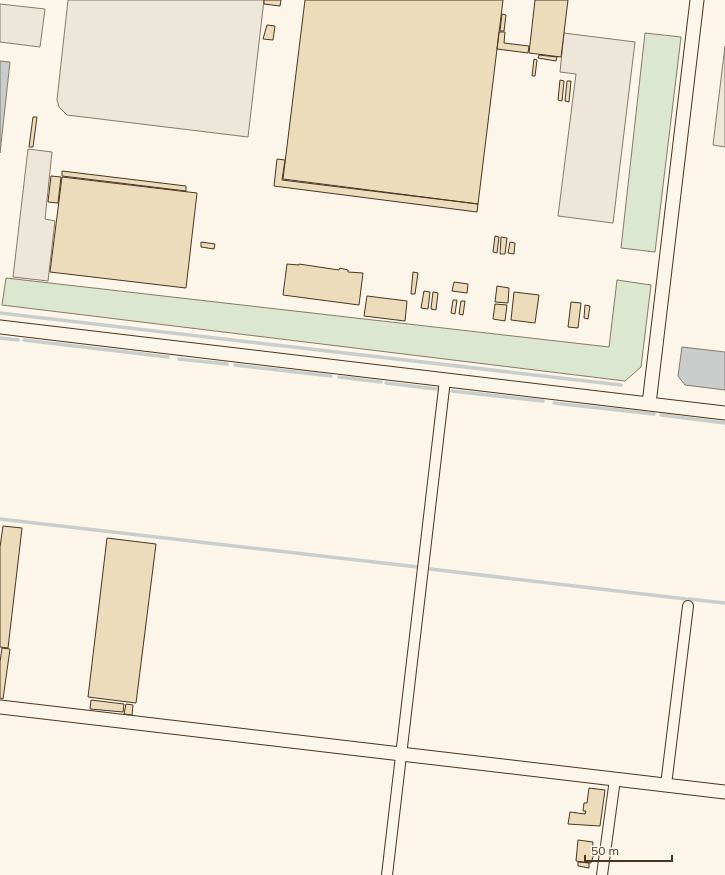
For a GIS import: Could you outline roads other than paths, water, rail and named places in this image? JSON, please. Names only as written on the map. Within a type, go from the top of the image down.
[{"type":"street","points":[[649,404],[697,0]]},
{"type":"street","points":[[0,327],[725,413]]},
{"type":"street","points":[[387,875],[445,380]]},
{"type":"street","points":[[666,785],[688,606]]},
{"type":"street","points":[[0,707],[725,792]]},
{"type":"street","points":[[602,875],[615,779]]},
{"type":"waterway","points":[[0,313],[621,385]]},
{"type":"waterway","points":[[0,338],[18,340]]},
{"type":"waterway","points":[[24,340],[168,357]]},
{"type":"waterway","points":[[179,359],[227,364]]},
{"type":"waterway","points":[[235,365],[331,376]]},
{"type":"waterway","points":[[339,377],[381,382]]},
{"type":"waterway","points":[[386,383],[437,389]]},
{"type":"waterway","points":[[452,391],[543,401]]},
{"type":"waterway","points":[[554,403],[654,414]]},
{"type":"waterway","points":[[661,415],[725,423]]},
{"type":"waterway","points":[[0,519],[418,567]]},
{"type":"waterway","points":[[430,569],[686,599]]},
{"type":"waterway","points":[[689,599],[725,603]]}]
